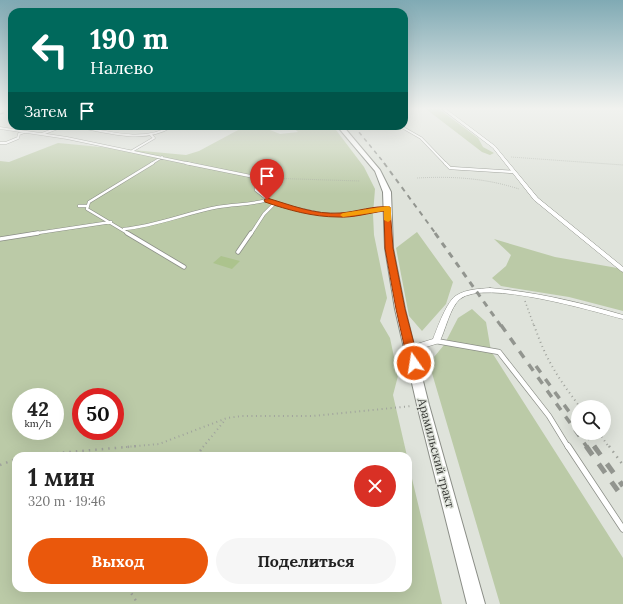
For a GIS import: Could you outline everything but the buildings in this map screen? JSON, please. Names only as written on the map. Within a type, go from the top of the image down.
[{"type":"main road","name":"Арамильский тракт","points":[[349,137],[378,171],[386,192],[389,248],[398,296],[424,405],[476,604]]},
{"type":"street","points":[[481,137],[494,147],[503,157],[536,199],[623,270]]},
{"type":"street","points":[[410,349],[436,341],[457,298],[465,294],[498,291],[521,292],[623,317]]},
{"type":"lane","points":[[0,143],[6,143],[18,137]]},
{"type":"lane","points":[[58,137],[260,178],[260,180],[256,183],[256,190],[274,204],[322,214],[339,215],[388,208]]},
{"type":"lane","points":[[132,151],[153,137]]},
{"type":"lane","points":[[418,137],[450,168],[514,172]]},
{"type":"lane","points":[[80,206],[86,206],[89,202],[162,157]]},
{"type":"lane","points":[[123,229],[142,228],[218,207],[260,203],[267,200]]},
{"type":"lane","points":[[238,252],[256,229],[267,209],[274,204]]},
{"type":"lane","points":[[86,206],[87,209],[123,229],[184,267]]},
{"type":"lane","points":[[0,239],[111,222]]},
{"type":"lane","points":[[436,341],[499,352],[549,416],[623,530]]},
{"type":"path","points":[[503,157],[623,165]]},
{"type":"path","points":[[417,178],[449,176],[483,178],[524,191],[536,199]]},
{"type":"path","points":[[260,178],[360,181]]},
{"type":"path","points":[[521,292],[544,354],[558,378],[575,400]]},
{"type":"path","points":[[69,452],[159,444],[226,418],[242,416],[313,416],[424,405]]},
{"type":"path","points":[[199,452],[226,418]]},
{"type":"path","points":[[604,440],[623,465]]},
{"type":"path","points":[[0,465],[12,460]]},
{"type":"path","points":[[130,592],[138,604]]},
{"type":"green space","points":[[225,137],[341,137],[364,167],[375,189],[373,214],[374,235],[387,298],[380,321],[390,338],[398,376],[393,395],[406,452],[12,452],[12,592],[412,592],[412,479],[442,604],[0,604],[0,161],[9,162],[58,143],[186,155],[199,151]]},
{"type":"green space","points":[[463,137],[477,137],[483,147],[494,153],[490,155],[482,152]]},
{"type":"green space","points":[[417,232],[453,282],[446,304],[422,331],[409,316],[396,248]]},
{"type":"green space","points":[[494,239],[555,257],[623,269],[623,311],[569,297],[501,286],[492,278],[506,266],[511,255]]},
{"type":"green space","points":[[472,309],[486,322],[491,351],[623,558],[623,604],[500,604],[429,363],[444,345],[458,318]]},
{"type":"railway","points":[[363,137],[385,164]]},
{"type":"railway","points":[[384,163],[436,234]]},
{"type":"railway","points":[[435,233],[501,326]]},
{"type":"railway","points":[[501,325],[587,447]]},
{"type":"railway","points":[[536,366],[571,414]]},
{"type":"railway","points":[[590,440],[595,447]]},
{"type":"railway","points":[[586,446],[623,498]]},
{"type":"railway","points":[[594,446],[623,486]]},
{"type":"slow traffic","points":[[343,215],[388,208],[388,220]]},
{"type":"route","points":[[267,200],[287,208],[322,214],[339,215],[388,208],[389,248],[400,309],[414,363]]}]
